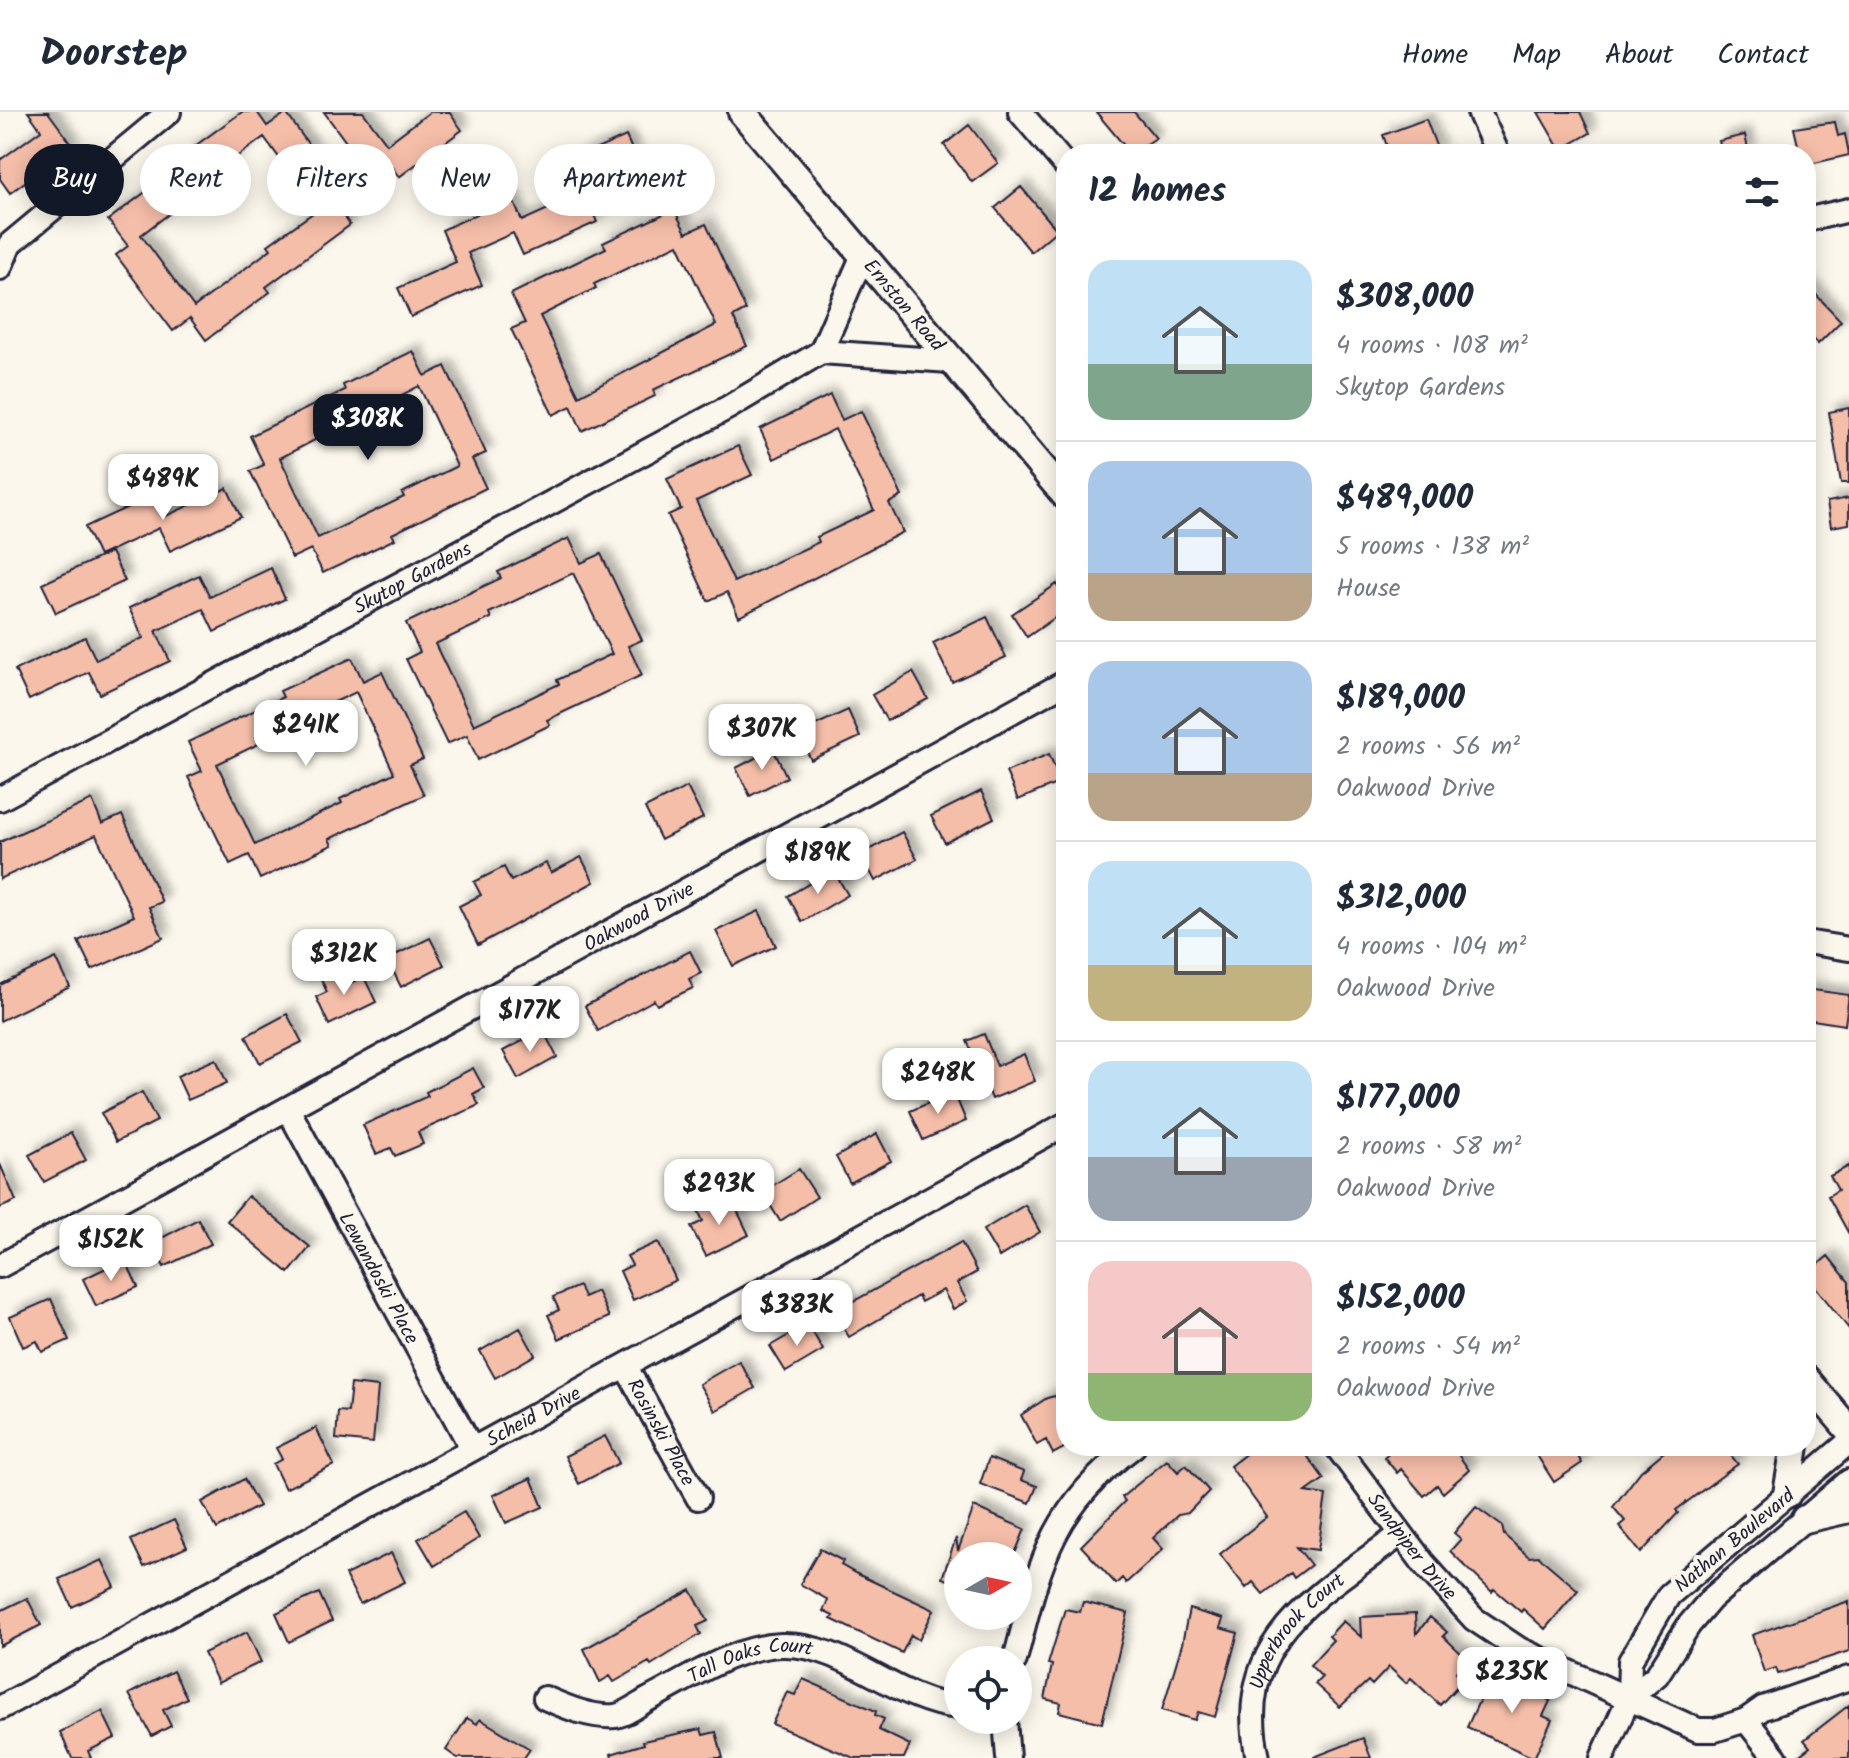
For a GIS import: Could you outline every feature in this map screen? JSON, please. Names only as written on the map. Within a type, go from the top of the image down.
[{"type":"street","points":[[0,268],[10,244],[169,112]]},
{"type":"street","name":"Ernston Road","points":[[742,112],[1056,484]]},
{"type":"street","points":[[1020,112],[1056,154]]},
{"type":"street","points":[[1479,112],[1493,144]]},
{"type":"street","points":[[1816,218],[1849,210]]},
{"type":"street","points":[[862,257],[821,352],[950,361]]},
{"type":"street","name":"Skytop Gardens","points":[[0,799],[729,407],[821,352]]},
{"type":"street","name":"Oakwood Drive","points":[[0,1266],[1056,687]]},
{"type":"street","points":[[1816,944],[1849,949]]},
{"type":"street","name":"Lewandoski Place","points":[[288,1109],[471,1447]]},
{"type":"street","name":"Scheid Drive","points":[[0,1708],[471,1447],[626,1367],[1056,1130]]},
{"type":"street","name":"Rosinski Place","points":[[626,1367],[698,1498]]},
{"type":"street","points":[[1816,1391],[1849,1430]]},
{"type":"street","name":"Nathan Boulevard","points":[[1602,1758],[1629,1698],[1630,1661],[1658,1609],[1685,1580],[1849,1442]]},
{"type":"street","points":[[1019,1646],[1049,1540],[1089,1483],[1122,1456]]},
{"type":"street","name":"Sandpiper Drive","points":[[1343,1456],[1448,1593],[1494,1635],[1698,1730],[1715,1730],[1746,1720],[1763,1708],[1849,1678]]},
{"type":"street","points":[[1787,1494],[1793,1456]]},
{"type":"street","name":"Nathan Boulevard","points":[[1629,1698],[1657,1675],[1689,1625],[1711,1599],[1849,1481]]},
{"type":"street","points":[[1805,1519],[1849,1509]]},
{"type":"street","name":"Upperbrook Court","points":[[1258,1758],[1253,1695],[1269,1647],[1305,1606],[1401,1534]]},
{"type":"street","name":"Tall Oaks Court","points":[[545,1698],[578,1712],[617,1716],[728,1659],[754,1649],[782,1645],[834,1656],[915,1696],[944,1703]]},
{"type":"street","points":[[1746,1720],[1776,1758]]},
{"type":"street","points":[[1006,1734],[1008,1758]]},
{"type":"building","points":[[28,112],[48,112],[72,144],[24,144],[24,183],[10,193],[0,179],[0,160],[41,130]]},
{"type":"building","points":[[242,112],[257,112],[267,126],[286,113],[308,144],[269,144],[264,137],[251,147],[251,144],[198,144]]},
{"type":"building","points":[[324,112],[363,112],[387,144],[347,144]]},
{"type":"building","points":[[430,112],[449,112],[462,130],[443,144],[412,144],[412,167],[399,177],[396,173],[396,144],[387,144]]},
{"type":"building","points":[[1096,112],[1134,112],[1156,138],[1147,144],[1123,144]]},
{"type":"building","points":[[1538,112],[1580,112],[1590,133],[1571,144],[1557,144]]},
{"type":"building","points":[[1426,119],[1435,144],[1386,144],[1383,135]]},
{"type":"building","points":[[1835,122],[1838,136],[1845,134],[1849,155],[1816,163],[1816,144],[1798,144],[1794,128]]},
{"type":"building","points":[[969,125],[998,163],[972,182],[944,145]]},
{"type":"building","points":[[1745,135],[1747,144],[1720,144],[1719,141]]},
{"type":"building","points":[[626,136],[630,144],[608,144]]},
{"type":"building","points":[[1021,187],[1056,231],[1031,252],[995,208]]},
{"type":"building","points":[[140,196],[140,216],[166,216],[141,235],[194,307],[271,249],[268,245],[309,216],[344,216],[350,225],[266,287],[270,292],[206,340],[190,318],[173,331],[116,255],[128,246],[108,220],[113,216],[124,216],[124,208]]},
{"type":"building","points":[[518,212],[522,221],[534,216],[594,216],[597,222],[523,255],[513,233],[468,253],[482,285],[411,317],[398,288],[456,262],[442,230],[473,216],[518,216]]},
{"type":"building","points":[[659,216],[678,216],[686,233],[706,224],[746,310],[733,317],[747,346],[653,390],[655,396],[582,431],[571,406],[553,415],[511,329],[525,323],[511,294],[606,248],[603,243]],"holes":[[[678,244],[716,325],[579,396],[540,316],[596,288],[594,284]]]},
{"type":"building","points":[[1816,295],[1841,321],[1818,344],[1816,342]]},
{"type":"building","points":[[413,351],[425,376],[445,366],[486,453],[472,459],[486,488],[392,534],[395,539],[323,573],[311,549],[292,558],[250,471],[264,465],[250,436],[345,390],[343,385]],"holes":[[[419,386],[457,466],[402,493],[404,497],[318,538],[280,458]]]},
{"type":"building","points":[[830,395],[842,420],[861,411],[902,496],[889,503],[903,532],[739,617],[727,592],[708,601],[668,515],[681,509],[667,479],[738,446],[752,475],[696,501],[734,582],[819,542],[817,537],[874,510],[835,429],[774,459],[760,429]]},
{"type":"building","points":[[1849,408],[1849,483],[1841,483],[1829,412]]},
{"type":"building","points":[[227,488],[241,517],[170,551],[159,528],[99,556],[85,527],[156,494],[166,516]]},
{"type":"building","points":[[1849,498],[1849,524],[1831,527],[1827,502]]},
{"type":"building","points":[[569,538],[581,563],[601,554],[642,640],[628,646],[642,675],[547,720],[550,725],[478,760],[467,735],[447,744],[406,659],[420,652],[406,623],[501,578],[498,572]],"holes":[[[573,573],[612,654],[557,680],[559,684],[474,725],[435,644],[491,618],[489,613]]]},
{"type":"building","points":[[111,552],[125,581],[56,613],[42,584]]},
{"type":"building","points":[[271,568],[285,599],[214,632],[203,609],[156,631],[170,661],[100,694],[89,672],[29,700],[15,670],[85,637],[96,660],[143,638],[129,608],[199,575],[210,597]]},
{"type":"building","points":[[1056,585],[1056,617],[1027,637],[1012,614]]},
{"type":"building","points":[[987,617],[1006,657],[952,682],[933,643]]},
{"type":"building","points":[[352,658],[363,681],[382,672],[423,759],[410,765],[424,795],[329,839],[332,845],[260,879],[249,855],[230,864],[188,777],[202,771],[188,742],[283,697],[280,691]],"holes":[[[356,692],[394,773],[340,799],[342,803],[255,845],[217,764],[273,737],[270,732]]]},
{"type":"building","points":[[913,672],[928,699],[887,721],[872,695]]},
{"type":"building","points":[[848,710],[860,737],[811,760],[798,733]]},
{"type":"building","points":[[773,749],[787,777],[750,796],[736,768]]},
{"type":"building","points":[[1049,754],[1056,770],[1056,784],[1018,800],[1006,772]]},
{"type":"building","points":[[687,787],[703,818],[661,840],[645,808]]},
{"type":"building","points":[[981,791],[994,818],[945,843],[931,816]]},
{"type":"building","points":[[92,800],[102,824],[122,815],[162,902],[149,907],[163,938],[92,970],[78,941],[134,916],[96,835],[0,879],[0,842]]},
{"type":"building","points":[[902,832],[917,859],[875,881],[861,854]]},
{"type":"building","points":[[581,857],[594,882],[478,945],[459,906],[481,895],[474,882],[504,867],[511,881],[546,863],[551,873]]},
{"type":"building","points":[[833,870],[848,895],[802,922],[788,896]]},
{"type":"building","points":[[759,911],[776,946],[733,966],[716,931]]},
{"type":"building","points":[[430,938],[444,965],[401,987],[387,959]]},
{"type":"building","points":[[690,951],[701,973],[689,979],[693,988],[657,1005],[654,1000],[598,1031],[585,1006]]},
{"type":"building","points":[[56,958],[70,987],[0,1021],[0,985]]},
{"type":"building","points":[[343,969],[350,983],[364,977],[376,1002],[329,1025],[316,997],[327,992],[321,979]]},
{"type":"building","points":[[1816,990],[1849,995],[1845,1025],[1816,1021]]},
{"type":"building","points":[[287,1014],[302,1042],[260,1063],[246,1036]]},
{"type":"building","points":[[543,1030],[557,1057],[518,1079],[503,1051]]},
{"type":"building","points":[[984,1034],[997,1066],[1024,1054],[1035,1081],[992,1099],[967,1041]]},
{"type":"building","points":[[216,1059],[227,1083],[188,1100],[177,1076]]},
{"type":"building","points":[[473,1068],[484,1088],[473,1094],[479,1105],[418,1132],[423,1144],[395,1156],[391,1148],[376,1154],[363,1125],[428,1096],[426,1092]]},
{"type":"building","points":[[142,1092],[157,1121],[116,1142],[101,1113]]},
{"type":"building","points":[[954,1092],[966,1121],[923,1140],[910,1111]]},
{"type":"building","points":[[71,1133],[86,1160],[44,1182],[29,1155]]},
{"type":"building","points":[[877,1134],[891,1161],[850,1183],[836,1157]]},
{"type":"building","points":[[0,1164],[16,1201],[0,1208]]},
{"type":"building","points":[[1849,1166],[1849,1234],[1828,1196],[1838,1190],[1830,1176]]},
{"type":"building","points":[[799,1169],[817,1197],[780,1221],[762,1192]]},
{"type":"building","points":[[248,1196],[310,1247],[289,1273],[227,1221]]},
{"type":"building","points":[[716,1199],[721,1210],[734,1204],[749,1235],[706,1256],[691,1227],[703,1221],[697,1208]]},
{"type":"building","points":[[1025,1205],[1040,1232],[999,1257],[983,1230]]},
{"type":"building","points":[[198,1219],[211,1244],[164,1267],[152,1243]]},
{"type":"building","points":[[658,1242],[676,1280],[633,1300],[620,1271],[632,1265],[627,1256]]},
{"type":"building","points":[[961,1242],[977,1272],[957,1283],[967,1301],[953,1309],[943,1290],[921,1302],[918,1296],[849,1337],[834,1312]]},
{"type":"building","points":[[1828,1256],[1849,1282],[1849,1329],[1816,1288],[1816,1266]]},
{"type":"building","points":[[125,1259],[138,1287],[96,1306],[83,1279]]},
{"type":"building","points":[[579,1286],[584,1297],[597,1291],[609,1317],[559,1339],[548,1315],[559,1310],[553,1297]]},
{"type":"building","points":[[51,1299],[69,1340],[42,1352],[37,1341],[23,1347],[10,1317]]},
{"type":"building","points":[[808,1324],[823,1350],[786,1372],[770,1346]]},
{"type":"building","points":[[520,1328],[535,1355],[495,1378],[480,1351]]},
{"type":"building","points":[[739,1361],[755,1388],[715,1411],[699,1384]]},
{"type":"building","points":[[351,1384],[378,1387],[373,1443],[336,1439],[338,1411],[348,1412]]},
{"type":"building","points":[[1055,1396],[1056,1452],[1053,1454],[1046,1440],[1037,1445],[1021,1415]]},
{"type":"building","points":[[316,1428],[334,1465],[285,1489],[273,1464],[282,1459],[276,1448]]},
{"type":"building","points":[[605,1436],[619,1463],[579,1484],[565,1456]]},
{"type":"building","points":[[1243,1456],[1307,1456],[1324,1479],[1306,1492],[1326,1495],[1318,1550],[1297,1547],[1311,1565],[1294,1578],[1291,1573],[1263,1594],[1253,1582],[1246,1588],[1220,1554],[1267,1517],[1230,1466]]},
{"type":"building","points":[[1459,1456],[1469,1470],[1443,1493],[1437,1485],[1424,1496],[1401,1469],[1397,1473],[1384,1457]]},
{"type":"building","points":[[1537,1456],[1578,1456],[1582,1463],[1554,1482]]},
{"type":"building","points":[[1659,1456],[1731,1456],[1738,1464],[1676,1510],[1678,1513],[1641,1553],[1619,1526],[1625,1521],[1613,1507],[1641,1471]]},
{"type":"building","points":[[989,1458],[1024,1472],[1021,1480],[1037,1486],[1030,1503],[980,1484]]},
{"type":"building","points":[[1167,1460],[1178,1472],[1186,1465],[1209,1491],[1188,1513],[1178,1515],[1153,1538],[1163,1549],[1126,1583],[1122,1578],[1116,1584],[1081,1546],[1125,1501],[1122,1497]]},
{"type":"building","points":[[531,1478],[543,1507],[506,1523],[493,1495]]},
{"type":"building","points":[[244,1479],[259,1506],[217,1529],[202,1502]]},
{"type":"building","points":[[974,1507],[1025,1529],[1020,1542],[961,1542]]},
{"type":"building","points":[[1476,1507],[1502,1526],[1504,1535],[1529,1557],[1538,1556],[1578,1590],[1545,1629],[1523,1609],[1521,1612],[1494,1589],[1492,1592],[1450,1551],[1461,1539],[1454,1533]]},
{"type":"building","points":[[464,1512],[479,1538],[434,1566],[418,1539]]},
{"type":"building","points":[[174,1520],[187,1547],[144,1567],[131,1540]]},
{"type":"building","points":[[820,1549],[843,1561],[841,1565],[855,1573],[934,1610],[919,1640],[911,1635],[902,1653],[831,1619],[833,1616],[823,1611],[828,1600],[800,1584]]},
{"type":"building","points":[[391,1553],[405,1582],[360,1604],[345,1575]]},
{"type":"building","points":[[102,1560],[115,1587],[72,1607],[59,1579]]},
{"type":"building","points":[[691,1590],[708,1621],[697,1626],[701,1634],[651,1665],[649,1662],[614,1682],[610,1676],[600,1682],[584,1649]]},
{"type":"building","points":[[319,1593],[332,1621],[289,1642],[276,1613]]},
{"type":"building","points":[[27,1598],[41,1625],[0,1646],[0,1611]]},
{"type":"building","points":[[1849,1601],[1849,1651],[1778,1674],[1776,1668],[1764,1672],[1752,1635]]},
{"type":"building","points":[[1083,1602],[1128,1613],[1102,1723],[1059,1712],[1061,1703],[1045,1699],[1052,1665],[1048,1664],[1065,1609],[1080,1612]]},
{"type":"building","points":[[1189,1609],[1223,1619],[1220,1628],[1238,1633],[1215,1717],[1198,1712],[1195,1720],[1162,1710]]},
{"type":"building","points":[[1415,1614],[1416,1634],[1430,1617],[1447,1632],[1443,1636],[1467,1659],[1456,1672],[1464,1679],[1440,1705],[1411,1678],[1406,1683],[1389,1667],[1372,1685],[1368,1681],[1340,1707],[1315,1684],[1322,1677],[1310,1665],[1333,1640],[1329,1636],[1343,1621],[1361,1637],[1360,1617]]},
{"type":"building","points":[[247,1632],[261,1662],[218,1683],[204,1653]]},
{"type":"building","points":[[173,1671],[187,1698],[163,1710],[171,1726],[152,1736],[129,1694]]},
{"type":"building","points":[[1498,1671],[1550,1701],[1543,1716],[1552,1720],[1534,1758],[1467,1727],[1486,1686],[1492,1686]]},
{"type":"building","points":[[803,1679],[876,1711],[875,1715],[884,1719],[879,1730],[910,1745],[904,1758],[854,1758],[772,1724],[787,1692],[795,1695]]},
{"type":"building","points":[[1849,1705],[1849,1758],[1796,1758],[1810,1747],[1804,1740]]},
{"type":"building","points":[[102,1711],[115,1738],[88,1751],[91,1758],[72,1758],[60,1732]]},
{"type":"building","points":[[467,1718],[477,1724],[480,1719],[530,1749],[524,1758],[457,1758],[446,1750]]},
{"type":"building","points":[[701,1729],[703,1735],[716,1732],[723,1758],[612,1758],[611,1754],[644,1744],[643,1741]]},
{"type":"building","points":[[1363,1738],[1371,1758],[1314,1758],[1314,1757]]}]
